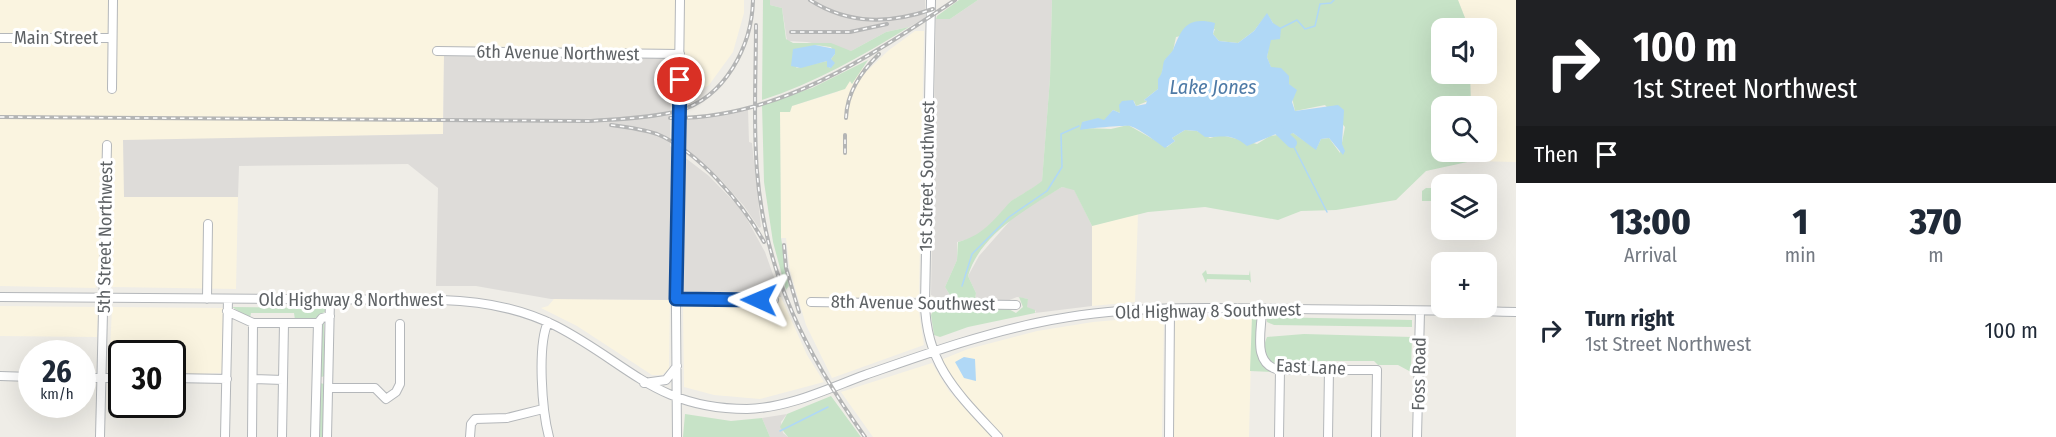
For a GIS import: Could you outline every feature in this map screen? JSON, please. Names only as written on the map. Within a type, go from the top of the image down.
[{"type":"street","points":[[112,89],[113,0]]},
{"type":"street","points":[[677,437],[676,299],[681,0]]},
{"type":"street","name":"1st Street Southwest","points":[[931,0],[925,303],[927,329],[933,351],[951,386],[998,437]]},
{"type":"street","name":"Main Street","points":[[0,38],[111,38]]},
{"type":"street","name":"6th Avenue Northwest","points":[[437,51],[680,54]]},
{"type":"street","name":"5th Street Northwest","points":[[100,437],[107,145]]},
{"type":"street","points":[[207,298],[208,224]]},
{"type":"street","name":"Old Highway 8 Northwest","points":[[0,297],[475,302],[510,308],[548,322],[643,383],[677,399]]},
{"type":"street","points":[[225,437],[228,299]]},
{"type":"street","points":[[327,437],[330,299]]},
{"type":"street","points":[[676,299],[774,300]]},
{"type":"street","name":"8th Avenue Southwest","points":[[811,302],[1016,305]]},
{"type":"street","points":[[1169,437],[1170,308]]},
{"type":"street","name":"Old Highway 8 Southwest","points":[[677,399],[718,407],[748,409],[785,403],[969,339],[1043,321],[1112,311],[1170,308],[1516,312]]},
{"type":"street","name":"East Lane","points":[[1262,309],[1261,357],[1268,366],[1280,370],[1377,370],[1376,437]]},
{"type":"street","points":[[227,311],[253,322],[318,323]]},
{"type":"street","name":"Foss Road","points":[[1418,437],[1420,311]]},
{"type":"street","points":[[315,437],[318,323],[322,318],[330,316]]},
{"type":"street","points":[[252,437],[253,322]]},
{"type":"street","points":[[548,322],[544,335],[543,409],[549,437]]},
{"type":"street","points":[[282,437],[284,323]]},
{"type":"street","points":[[317,380],[328,384],[375,388],[386,399],[396,392],[400,384],[400,324]]},
{"type":"street","points":[[643,383],[666,380],[677,366]]},
{"type":"street","points":[[1328,437],[1329,369]]},
{"type":"street","points":[[1279,437],[1280,370]]},
{"type":"street","points":[[0,376],[18,377]]},
{"type":"street","points":[[96,378],[108,378]]},
{"type":"street","points":[[186,378],[227,379]]},
{"type":"street","points":[[254,379],[283,380]]},
{"type":"street","points":[[470,437],[474,420],[507,418],[543,409]]},
{"type":"shaded area","points":[[0,0],[744,0],[744,13],[733,52],[709,85],[686,100],[671,101],[671,56],[444,56],[443,134],[124,141],[124,197],[238,197],[236,289],[113,287],[99,284],[95,288],[0,286]]},
{"type":"shaded area","points":[[770,0],[925,0],[925,18],[909,27],[886,32],[851,51],[807,42],[787,41],[782,8],[770,5]]},
{"type":"shaded area","points":[[978,0],[1052,0],[1050,78],[1042,182],[1010,202],[1000,216],[974,238],[957,242],[957,260],[945,287],[953,300],[941,300],[931,295],[936,19],[950,19]]},
{"type":"shaded area","points":[[1458,0],[1516,0],[1516,162],[1497,162],[1497,96],[1471,96],[1470,84],[1497,84],[1497,18],[1465,18]]},
{"type":"shaded area","points":[[915,31],[924,31],[919,297],[898,299],[810,298],[809,305],[916,308],[919,312],[924,345],[832,378],[806,325],[790,271],[786,238],[781,238],[780,112],[790,112],[792,106],[837,92],[850,81],[852,84],[862,68],[867,71],[889,50]]},
{"type":"shaded area","points":[[444,55],[671,56],[670,146],[709,176],[742,210],[765,252],[781,297],[683,296],[670,300],[551,299],[476,286],[436,286],[438,188],[408,164],[239,166],[238,197],[124,197],[123,140],[443,134]]},
{"type":"shaded area","points":[[748,109],[749,142],[752,143],[761,227],[759,228],[744,206],[721,180],[684,149],[685,119]]},
{"type":"shaded area","points":[[1062,187],[1074,189],[1092,226],[1092,306],[1035,313],[1036,311],[1026,307],[1028,299],[1017,297],[1007,301],[975,300],[976,293],[968,276],[979,256],[1016,214]]},
{"type":"shaded area","points":[[1138,214],[1135,302],[1092,306],[1092,226]]},
{"type":"shaded area","points":[[778,297],[781,297],[807,355],[824,382],[760,399],[714,395],[684,387],[683,306],[778,305]]},
{"type":"shaded area","points":[[554,299],[670,300],[669,369],[662,375],[652,375],[577,326],[541,308],[548,306]]},
{"type":"shaded area","points":[[0,306],[98,307],[97,337],[0,336]]},
{"type":"shaded area","points":[[112,307],[223,308],[222,373],[186,374],[186,340],[111,340]]},
{"type":"shaded area","points":[[1164,316],[1162,437],[1005,437],[960,390],[943,363],[943,359],[968,349],[1037,331],[1093,322]]},
{"type":"shaded area","points":[[1175,316],[1252,317],[1249,437],[1172,437]]},
{"type":"shaded area","points":[[932,363],[949,391],[992,437],[873,437],[841,392]]},
{"type":"shaded area","points":[[787,414],[781,422],[783,433],[788,437],[770,437],[762,418]]},
{"type":"green space","points":[[763,0],[770,0],[770,5],[782,8],[786,39],[793,43],[831,43],[851,51],[886,32],[909,27],[838,68],[801,86],[762,100]],"holes":[[[815,45],[831,47],[835,54],[831,59],[833,65],[830,68],[827,61],[796,68]]]},
{"type":"green space","points":[[959,0],[978,0],[950,19],[936,19],[937,16]]},
{"type":"green space","points":[[1052,0],[1458,0],[1465,18],[1431,18],[1431,84],[1470,84],[1471,96],[1431,96],[1431,162],[1467,162],[1426,171],[1396,200],[1336,210],[1301,211],[1278,220],[1205,207],[1148,212],[1092,226],[1074,190],[1062,187],[1020,213],[983,247],[968,276],[976,293],[975,300],[953,300],[945,287],[957,260],[958,242],[981,231],[1010,202],[1042,181],[1050,78]],"holes":[[[1267,14],[1273,23],[1267,57],[1271,68],[1289,84],[1295,111],[1325,105],[1345,127],[1340,153],[1329,138],[1321,139],[1316,149],[1293,133],[1270,136],[1257,144],[1221,135],[1210,138],[1197,131],[1185,130],[1172,138],[1175,141],[1167,147],[1128,125],[1111,129],[1085,128],[1082,122],[1105,120],[1113,110],[1120,113],[1121,109],[1134,101],[1136,106],[1148,101],[1144,100],[1158,89],[1165,60],[1173,51],[1176,37],[1215,29],[1213,34],[1219,41],[1238,43],[1254,31]]]},
{"type":"green space","points":[[868,60],[852,84],[850,81],[845,89],[792,106],[790,112],[780,112],[781,238],[789,286],[786,290],[773,242],[764,182],[762,104],[812,88]]},
{"type":"green space","points":[[1431,188],[1431,201],[1422,201],[1422,191]]},
{"type":"green space","points":[[1206,270],[1207,274],[1249,275],[1250,270],[1251,283],[1249,280],[1207,279],[1206,283],[1202,274]]},
{"type":"green space","points":[[1019,297],[1028,299],[1027,307],[1035,310],[1035,313],[968,327],[940,337],[934,335],[931,315],[934,308],[1007,308],[1016,313],[1023,307]]},
{"type":"green space","points":[[232,307],[324,308],[326,311],[311,321],[295,320],[294,313],[251,313],[250,318]]},
{"type":"green space","points":[[1252,317],[1258,317],[1259,360],[1273,372],[1250,371]]},
{"type":"green space","points":[[1267,317],[1412,320],[1412,327],[1274,325],[1267,322]]},
{"type":"green space","points":[[324,321],[324,376],[322,377],[320,376],[321,323]]},
{"type":"green space","points":[[1304,334],[1412,337],[1411,372],[1398,365],[1378,365],[1374,361],[1276,361],[1276,365],[1269,360],[1264,349],[1267,337]]},
{"type":"green space","points":[[320,383],[324,384],[323,437],[318,437]]},
{"type":"green space","points":[[831,396],[861,437],[788,437],[780,427],[787,414]]},
{"type":"green space","points":[[685,414],[731,421],[762,418],[770,437],[683,437]]},
{"type":"water","name":"Lake Jones","points":[[1267,13],[1273,23],[1281,28],[1280,39],[1271,40],[1267,57],[1271,67],[1281,68],[1289,76],[1289,84],[1297,90],[1292,102],[1295,111],[1338,105],[1344,110],[1342,144],[1345,151],[1343,155],[1329,138],[1321,139],[1316,150],[1293,133],[1286,136],[1276,134],[1247,146],[1231,137],[1205,137],[1197,131],[1185,130],[1172,138],[1175,141],[1165,148],[1130,126],[1080,130],[1082,122],[1098,118],[1104,120],[1113,110],[1120,113],[1119,105],[1122,101],[1133,100],[1136,106],[1146,104],[1147,101],[1144,100],[1158,89],[1158,79],[1162,73],[1164,61],[1187,26],[1198,21],[1215,23],[1213,34],[1219,41],[1238,43],[1254,31]]},
{"type":"water","points":[[815,45],[835,49],[835,54],[831,59],[835,63],[831,68],[827,67],[827,61],[801,68],[791,66],[793,49]]},
{"type":"water","points":[[964,357],[975,359],[976,381],[964,378],[955,362]]},
{"type":"waterway","points":[[1281,28],[1297,20],[1305,29],[1315,26],[1320,4],[1331,3],[1334,0]]},
{"type":"waterway","points":[[1273,125],[1292,143]]},
{"type":"waterway","points":[[962,286],[972,254],[1009,217],[1047,191],[1062,167],[1061,134],[1079,126]]},
{"type":"waterway","points":[[1292,143],[1327,212]]},
{"type":"waterway","points":[[780,431],[828,407]]},
{"type":"railway","points":[[0,117],[591,121],[657,115],[678,111],[695,104],[709,95],[722,82],[733,68],[741,52],[747,35],[753,0]]},
{"type":"railway","points":[[810,0],[840,14],[870,20],[901,17],[933,9]]},
{"type":"railway","points":[[670,118],[709,116],[747,108],[785,96],[821,81],[856,62],[955,0]]},
{"type":"railway","points":[[791,32],[850,32],[887,24]]},
{"type":"railway","points":[[756,25],[757,171],[769,244],[779,279],[807,344],[824,375],[865,437]]},
{"type":"railway","points":[[846,118],[849,100],[856,83],[879,54]]},
{"type":"railway","points":[[611,125],[657,134],[688,153],[732,196],[764,242]]},
{"type":"railway","points":[[845,135],[845,153]]},
{"type":"railway","points":[[784,245],[786,268],[799,312]]},
{"type":"route","points":[[680,80],[676,299],[759,300]]}]
